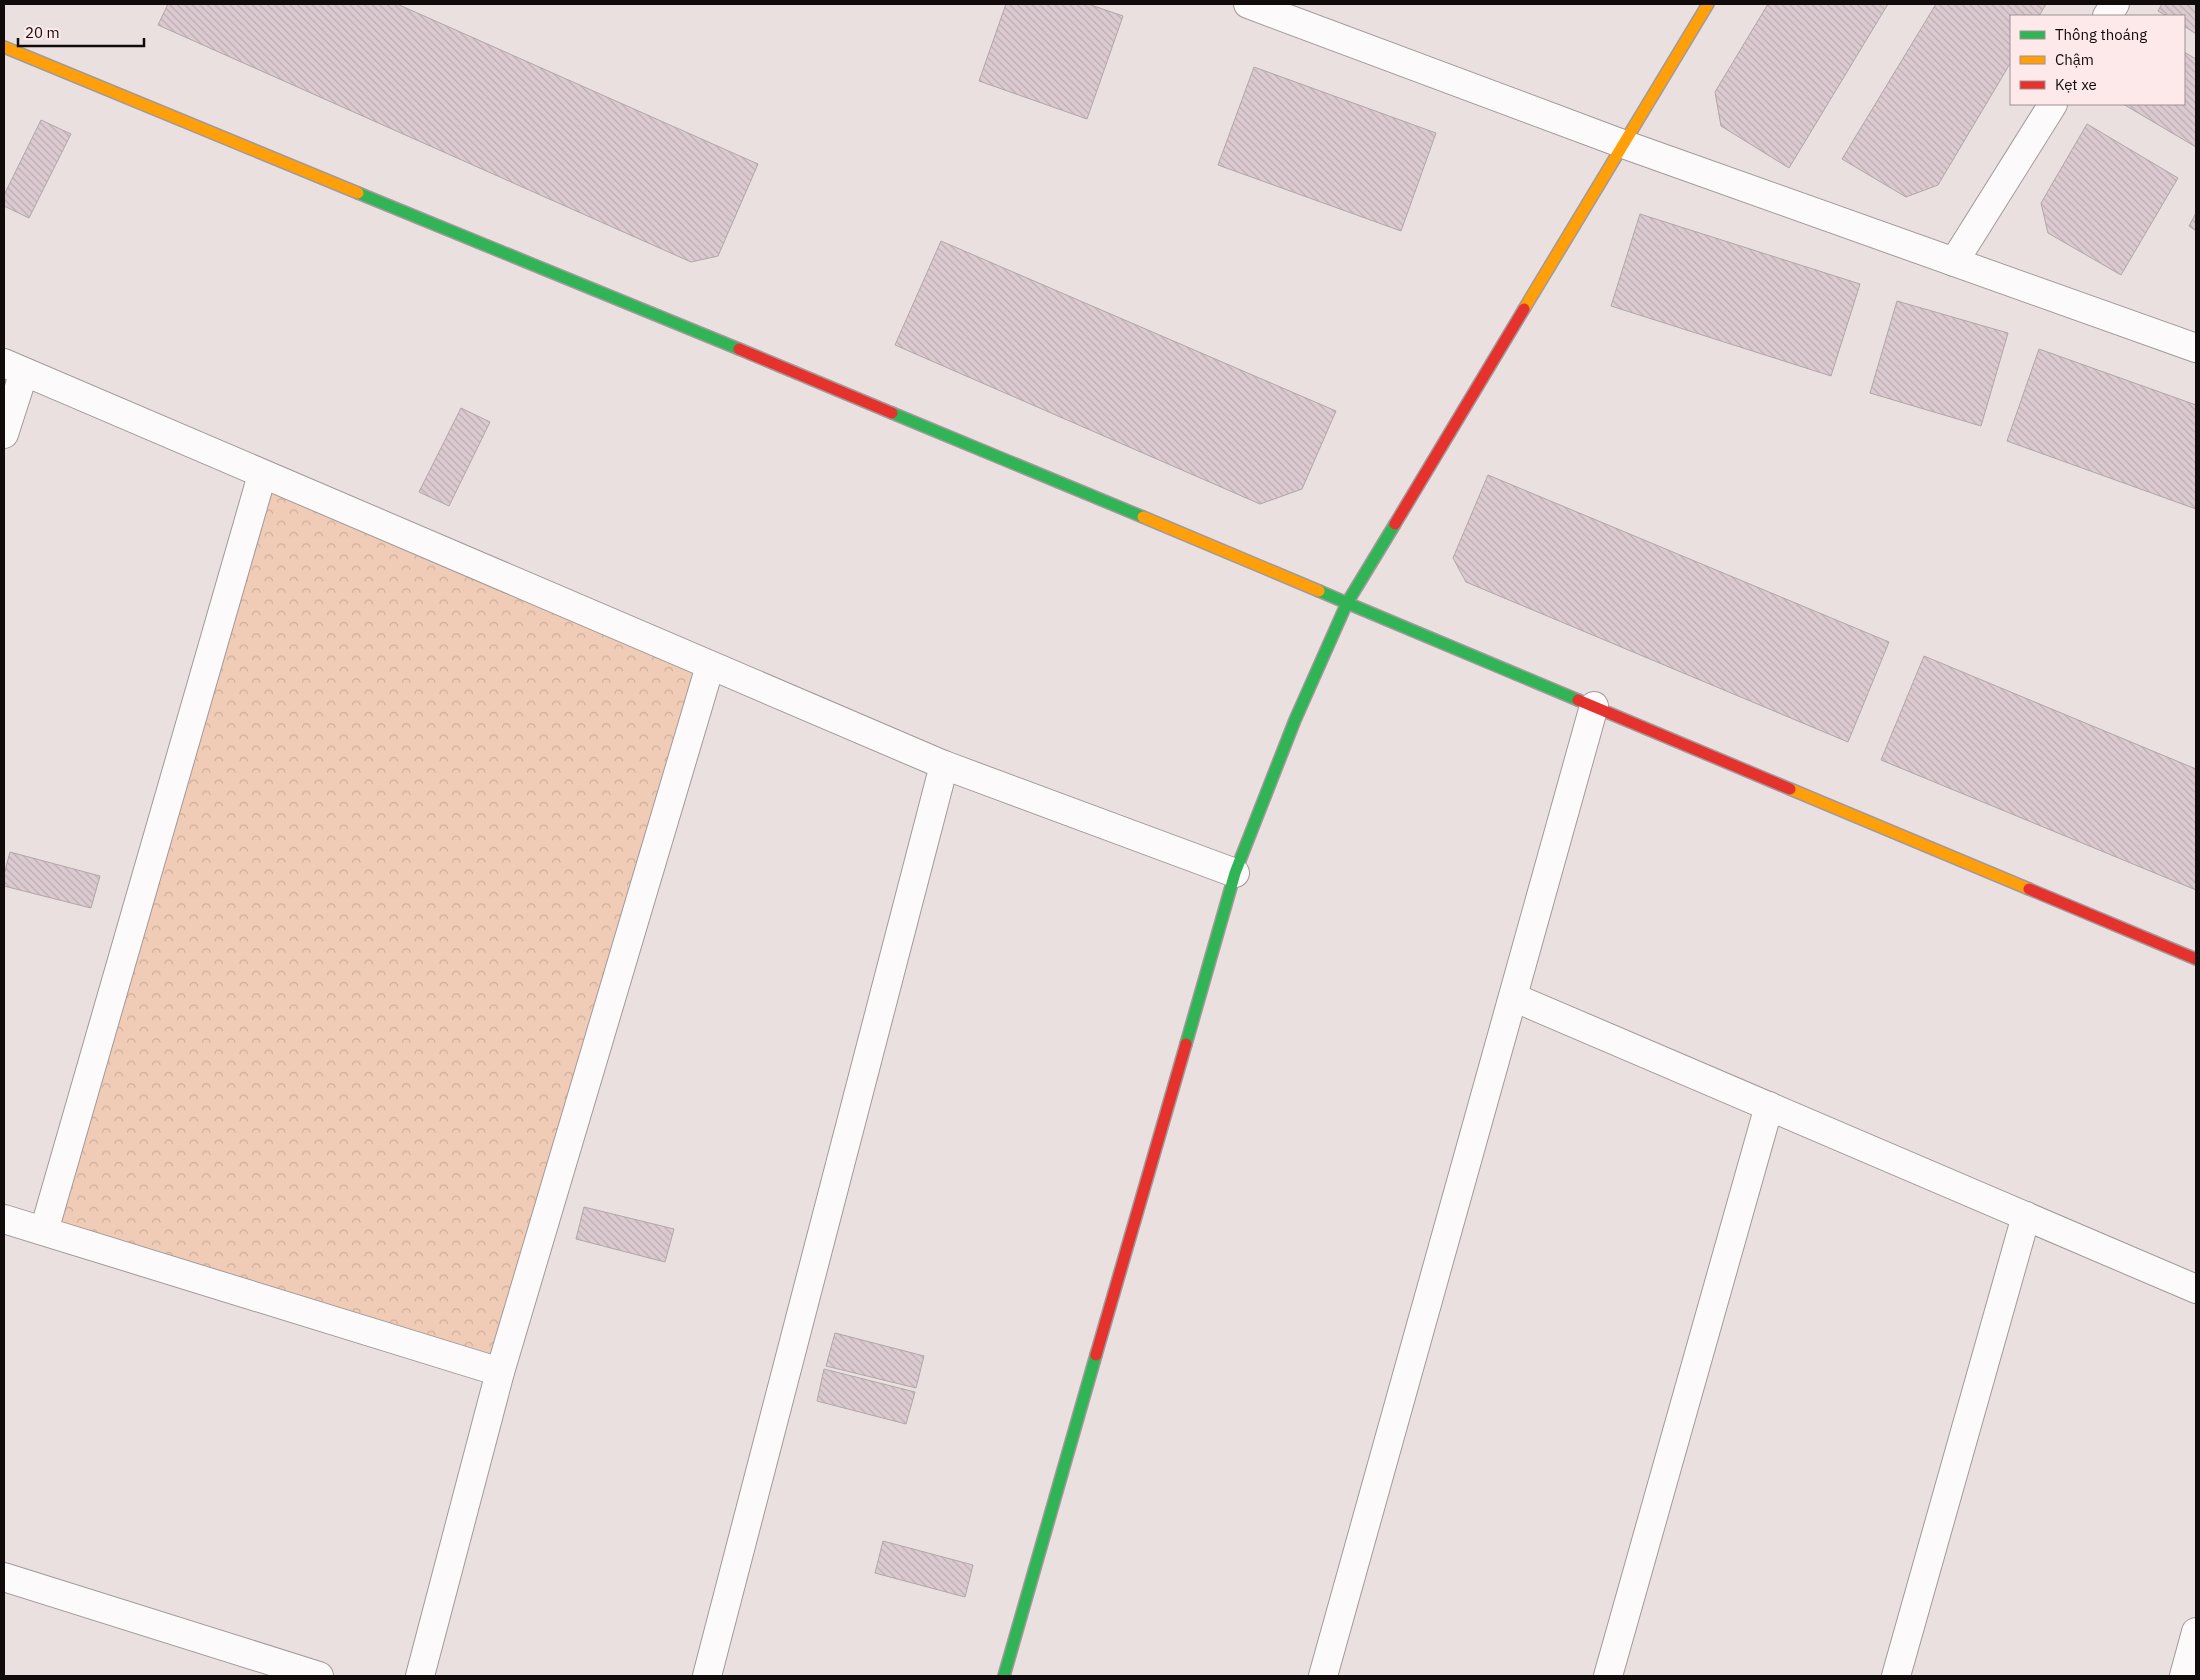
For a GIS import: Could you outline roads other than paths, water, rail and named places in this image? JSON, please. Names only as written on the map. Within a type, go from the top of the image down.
[{"type":"street","points":[[1248,4],[1284,10],[1623,144],[2196,348]]},
{"type":"street","points":[[1004,1676],[1235,873],[1295,720],[1346,602],[1708,4]]},
{"type":"street","points":[[2108,15],[2115,4]]},
{"type":"street","points":[[4,47],[1013,462],[2196,960]]},
{"type":"street","points":[[1954,262],[2052,105]]},
{"type":"street","points":[[4,434],[14,367],[262,475],[944,765],[1235,873]]},
{"type":"street","points":[[44,1231],[262,475]]},
{"type":"street","points":[[420,1676],[500,1372],[710,666]]},
{"type":"street","points":[[1323,1676],[1594,706]]},
{"type":"street","points":[[707,1676],[944,765]]},
{"type":"street","points":[[1513,997],[2196,1289]]},
{"type":"street","points":[[1608,1676],[1769,1106]]},
{"type":"street","points":[[1896,1676],[2026,1216]]},
{"type":"street","points":[[4,1219],[500,1372]]},
{"type":"street","points":[[4,1577],[319,1676]]},
{"type":"street","points":[[2184,1676],[2196,1632]]}]
